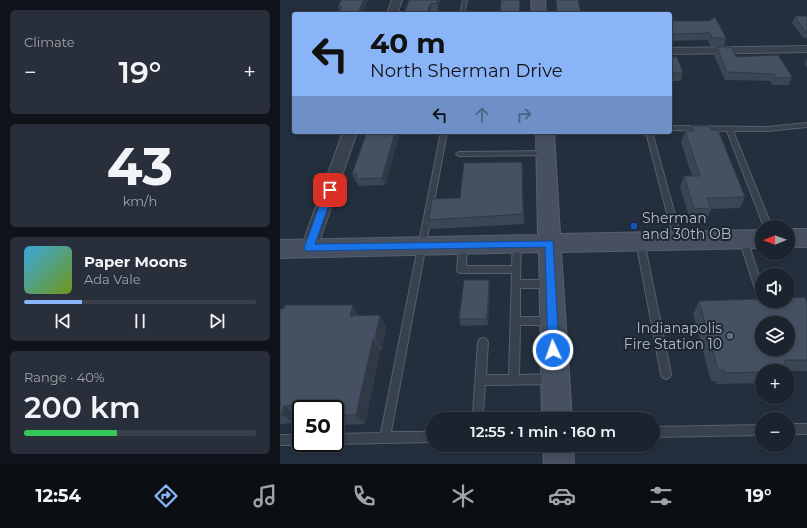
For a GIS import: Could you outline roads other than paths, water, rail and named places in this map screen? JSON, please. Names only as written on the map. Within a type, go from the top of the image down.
[{"type":"main road","points":[[538,0],[538,12]]},
{"type":"main road","points":[[545,134],[557,412]]},
{"type":"main road","points":[[795,238],[807,238]]},
{"type":"main road","points":[[280,249],[752,239]]},
{"type":"main road","points":[[558,452],[559,464]]},
{"type":"street","points":[[393,12],[397,0]]},
{"type":"street","points":[[672,51],[807,49]]},
{"type":"street","points":[[309,248],[349,134]]},
{"type":"lane","points":[[462,12],[465,0]]},
{"type":"lane","points":[[672,128],[767,129],[807,126]]},
{"type":"lane","points":[[729,128],[765,220]]},
{"type":"lane","points":[[385,438],[444,134]]},
{"type":"lane","points":[[650,134],[678,240]]},
{"type":"lane","points":[[459,154],[546,153]]},
{"type":"lane","points":[[752,239],[757,268]]},
{"type":"lane","points":[[640,241],[666,374]]},
{"type":"lane","points":[[514,380],[517,244]]},
{"type":"lane","points":[[463,245],[461,270],[516,269]]},
{"type":"lane","points":[[515,284],[551,284]]},
{"type":"lane","points":[[515,321],[552,321]]},
{"type":"lane","points":[[478,412],[483,342]]},
{"type":"lane","points":[[481,380],[555,378]]},
{"type":"lane","points":[[795,429],[807,429]]},
{"type":"lane","points":[[660,432],[755,430]]},
{"type":"lane","points":[[344,439],[426,437]]},
{"type":"lane","points":[[280,440],[292,440]]},
{"type":"place","name":"Sherman and 30th OB","points":[[634,226]]},
{"type":"place","name":"Indianapolis Fire Station 10","points":[[730,336]]}]
